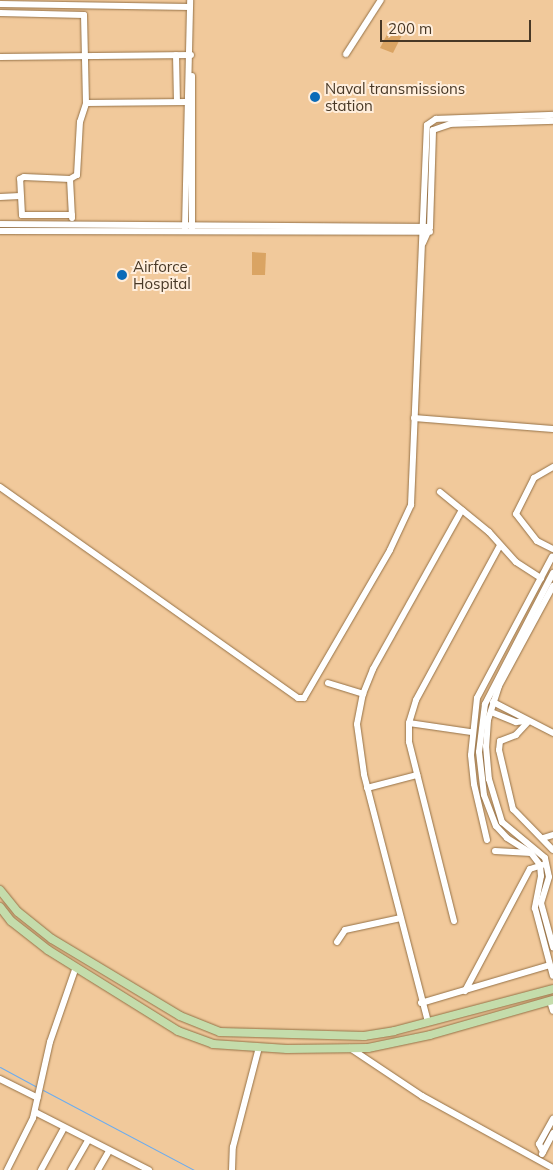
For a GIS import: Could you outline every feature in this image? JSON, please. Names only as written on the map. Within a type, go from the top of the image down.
[{"type":"main road","points":[[0,890],[18,912],[52,940],[191,1022],[220,1032],[364,1036],[394,1031],[553,989]]},
{"type":"main road","points":[[0,907],[11,921],[76,967],[196,1039],[259,1047],[350,1048],[397,1043],[552,1001]]},
{"type":"main road","points":[[394,1031],[397,1043]]},
{"type":"street","points":[[346,54],[381,0]]},
{"type":"street","points":[[0,4],[11,2],[190,3],[188,229]]},
{"type":"street","points":[[0,12],[84,15],[86,104],[80,122],[77,175],[70,179],[21,178],[22,215],[72,215]]},
{"type":"street","points":[[176,55],[177,102]]},
{"type":"street","points":[[0,57],[190,55]]},
{"type":"street","points":[[188,229],[187,102],[190,55]]},
{"type":"street","points":[[86,104],[187,102]]},
{"type":"street","points":[[426,230],[429,122],[436,119],[553,115]]},
{"type":"street","points":[[0,487],[302,698],[368,588],[409,511],[423,243],[426,230],[433,130],[450,124],[553,121]]},
{"type":"street","points":[[70,179],[72,228]]},
{"type":"street","points":[[0,197],[20,196]]},
{"type":"street","points":[[0,224],[72,228],[426,230]]},
{"type":"street","points":[[0,231],[72,228]]},
{"type":"street","points":[[414,418],[553,429]]},
{"type":"street","points":[[553,466],[534,478],[516,514],[537,541],[553,549]]},
{"type":"street","points":[[440,492],[462,510],[516,562],[551,584]]},
{"type":"street","points":[[428,1022],[421,1003],[367,788],[357,734],[363,694],[373,669],[462,510]]},
{"type":"street","points":[[454,921],[409,742],[409,723],[416,700],[500,545]]},
{"type":"street","points":[[487,840],[474,784],[471,732],[484,682],[552,557]]},
{"type":"street","points":[[553,573],[551,584],[492,707],[483,734],[489,778],[502,822],[540,851],[548,883],[541,903],[553,947]]},
{"type":"street","points":[[543,864],[531,853],[507,838],[491,817],[482,783],[483,734],[485,704],[551,584]]},
{"type":"street","points":[[328,683],[363,694]]},
{"type":"street","points":[[485,704],[520,714],[527,721],[553,734]]},
{"type":"street","points":[[527,721],[516,735],[500,741],[499,750],[513,809],[523,823],[543,838],[553,850]]},
{"type":"street","points":[[409,723],[483,734]]},
{"type":"street","points":[[367,788],[418,775]]},
{"type":"street","points":[[543,838],[553,835]]},
{"type":"street","points":[[495,851],[531,853]]},
{"type":"street","points":[[543,864],[534,908],[550,956],[553,976]]},
{"type":"street","points":[[465,991],[530,869],[543,864]]},
{"type":"street","points":[[337,942],[345,930],[401,918]]},
{"type":"street","points":[[421,1003],[550,965]]},
{"type":"street","points":[[7,1170],[35,1112],[50,1042],[76,967]]},
{"type":"street","points":[[552,1001],[553,1011]]},
{"type":"street","points":[[232,1170],[233,1147],[259,1047]]},
{"type":"street","points":[[350,1048],[422,1096],[553,1168]]},
{"type":"street","points":[[0,1079],[39,1095]]},
{"type":"street","points":[[35,1112],[150,1170]]},
{"type":"street","points":[[543,1152],[539,1144],[553,1120]]},
{"type":"street","points":[[41,1170],[64,1128]]},
{"type":"street","points":[[540,1160],[553,1134]]},
{"type":"street","points":[[71,1170],[88,1140]]},
{"type":"street","points":[[98,1170],[109,1151]]},
{"type":"shaded area","points":[[393,23],[405,29],[393,53],[380,48]]},
{"type":"shaded area","points":[[252,252],[266,253],[265,275],[252,275]]},
{"type":"waterway","points":[[0,1067],[37,1087]]},
{"type":"waterway","points":[[43,1090],[194,1170]]},
{"type":"place","name":"Naval transmissions station","points":[[315,97]]},
{"type":"place","name":"Airforce Hospital","points":[[122,275]]}]
